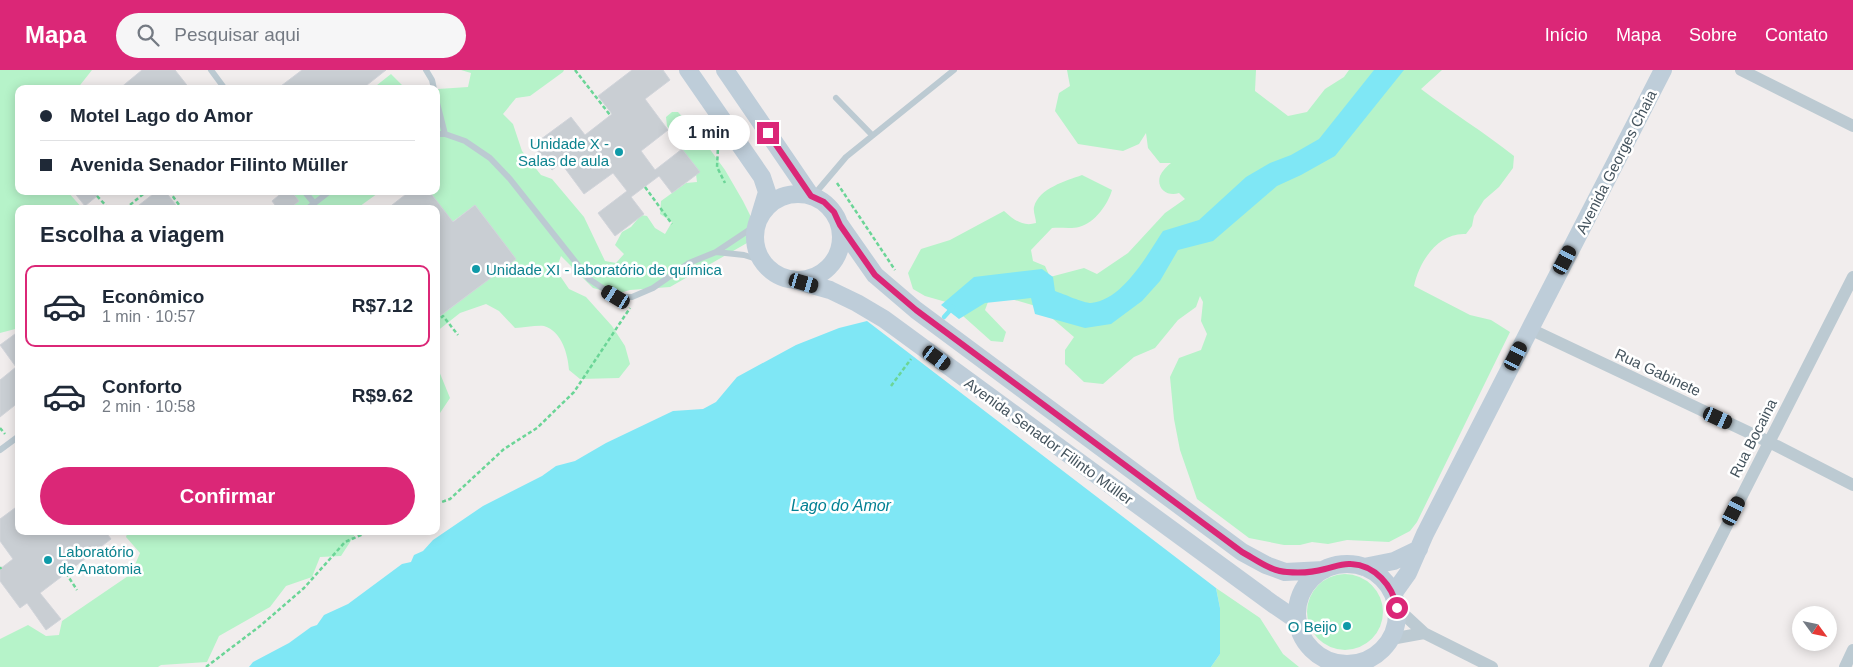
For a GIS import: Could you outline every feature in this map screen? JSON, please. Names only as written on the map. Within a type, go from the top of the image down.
[{"type":"main road","points":[[688,70],[762,177],[767,192],[758,222],[756,239],[763,261],[775,273],[791,279],[806,279],[819,275],[830,266],[838,254],[842,240],[840,225],[834,212],[824,202],[812,196],[798,194],[780,199],[765,210],[758,222]]},
{"type":"main road","points":[[725,70],[812,196]]},
{"type":"main road","name":"Avenida Georges Chaia","points":[[1395,601],[1419,548],[1664,70]]},
{"type":"main road","name":"Avenida Senador Filinto Müller","points":[[840,225],[875,275],[916,310],[1242,552],[1266,565],[1285,572],[1324,570]]},
{"type":"main road","name":"Avenida Senador Filinto Müller","points":[[791,279],[830,290],[884,319],[1298,621]]},
{"type":"main road","points":[[1364,567],[1394,561],[1419,548]]},
{"type":"main road","points":[[1351,564],[1364,567],[1382,577],[1395,601],[1396,624],[1390,639],[1382,650],[1371,658],[1358,663],[1332,664],[1318,655],[1309,646],[1302,634],[1298,621],[1298,605],[1303,591],[1312,579],[1324,570],[1337,565],[1351,564]]},
{"type":"street","points":[[1741,70],[1853,126]]},
{"type":"street","name":"Rua Bocaina","points":[[1655,667],[1853,276]]},
{"type":"street","name":"Rua Gabinete","points":[[1530,329],[1769,442],[1853,485]]},
{"type":"street","points":[[1395,601],[1424,633],[1492,667]]},
{"type":"street","points":[[1390,639],[1424,633]]},
{"type":"street","points":[[1845,667],[1853,650]]},
{"type":"lane","points":[[211,70],[222,85]]},
{"type":"lane","points":[[426,70],[433,85]]},
{"type":"lane","points":[[812,196],[846,157],[954,70]]},
{"type":"lane","points":[[836,98],[872,135]]},
{"type":"lane","points":[[440,115],[445,134]]},
{"type":"lane","points":[[440,134],[465,141],[490,158],[510,179],[589,279],[616,297],[632,297],[653,288],[689,263],[716,252],[758,222]]},
{"type":"lane","points":[[307,195],[314,203]]},
{"type":"lane","points":[[312,205],[325,195]]},
{"type":"lane","points":[[716,252],[744,254],[763,261]]},
{"type":"lane","points":[[0,450],[15,439]]},
{"type":"path","points":[[575,70],[610,115]]},
{"type":"path","points":[[725,183],[717,167],[718,147],[734,136]]},
{"type":"path","points":[[831,174],[897,273]]},
{"type":"path","points":[[645,187],[672,224]]},
{"type":"path","points":[[130,205],[142,195]]},
{"type":"path","points":[[97,196],[105,205]]},
{"type":"path","points":[[440,502],[450,498],[504,450],[537,428],[574,392],[631,306],[632,297]]},
{"type":"path","points":[[440,319],[443,316],[458,335]]},
{"type":"path","points":[[891,386],[914,356]]},
{"type":"path","points":[[206,667],[260,626],[304,588],[345,542],[361,535]]},
{"type":"path","points":[[66,573],[77,590]]},
{"type":"green space","points":[[0,70],[92,70],[80,85],[15,85],[15,195],[71,195],[79,205],[15,205],[15,329],[0,333]]},
{"type":"green space","points":[[461,70],[564,70],[530,96],[516,98],[503,114],[513,124],[522,151],[541,175],[552,179],[584,217],[605,261],[616,263],[624,254],[615,245],[622,232],[631,227],[641,215],[647,216],[655,228],[665,234],[672,222],[660,214],[661,201],[686,183],[697,182],[696,174],[667,126],[666,117],[672,112],[678,112],[701,137],[725,170],[752,219],[747,243],[670,287],[630,290],[616,294],[593,288],[561,256],[556,270],[569,289],[586,297],[612,326],[625,346],[630,364],[619,378],[580,379],[569,370],[563,344],[560,338],[550,329],[544,326],[515,328],[499,311],[486,304],[460,313],[440,329],[440,316],[515,259],[475,205],[440,231],[440,227],[447,215],[432,195],[440,195],[440,89],[468,87],[471,73]]},
{"type":"green space","points":[[1067,70],[1256,70],[1255,91],[1288,116],[1307,112],[1325,89],[1344,77],[1349,70],[1442,70],[1421,89],[1514,156],[1513,168],[1499,187],[1484,200],[1474,216],[1472,226],[1466,234],[1447,238],[1431,250],[1420,267],[1414,286],[1470,315],[1491,320],[1510,332],[1417,522],[1410,531],[1389,542],[1347,540],[1328,544],[1312,542],[1300,545],[1284,545],[1249,538],[1197,499],[1180,450],[1174,419],[1170,377],[1179,358],[1201,350],[1207,334],[1201,321],[1203,302],[1200,296],[1196,307],[1178,320],[1155,348],[1134,357],[1103,384],[1084,382],[1065,364],[1065,350],[1074,337],[1039,307],[1001,296],[988,302],[985,310],[1006,332],[1003,342],[991,341],[963,316],[960,306],[925,296],[913,289],[908,273],[921,249],[950,240],[1004,211],[1019,222],[1027,224],[1036,223],[1034,207],[1041,195],[1054,186],[1082,175],[1112,190],[1104,207],[1090,222],[1076,228],[1052,228],[1031,250],[1033,261],[1045,266],[1050,277],[1084,268],[1097,274],[1128,253],[1165,213],[1185,199],[1179,193],[1167,193],[1161,188],[1160,176],[1171,163],[1160,163],[1148,148],[1146,133],[1139,144],[1123,151],[1078,144],[1055,111],[1059,93],[1070,86]]},
{"type":"green space","points":[[391,74],[402,85],[377,85]]},
{"type":"green space","points":[[287,195],[375,195],[362,205],[274,205]]},
{"type":"green space","points":[[440,373],[450,398],[440,413]]},
{"type":"green space","points":[[127,535],[354,535],[341,556],[320,557],[312,577],[286,586],[270,607],[219,636],[207,662],[161,665],[158,667],[0,667],[0,639],[28,625],[46,636],[59,635],[62,621],[131,574],[140,553],[126,537]]},
{"type":"green space","points":[[1345,574],[1360,577],[1372,585],[1380,597],[1383,612],[1380,627],[1372,639],[1360,647],[1345,650],[1330,647],[1318,639],[1310,627],[1307,612],[1310,597],[1318,585],[1330,577]]},
{"type":"green space","points":[[1216,588],[1260,618],[1283,654],[1299,667],[1211,667],[1220,654],[1220,608]]},
{"type":"water","points":[[1374,70],[1404,70],[1335,156],[1277,186],[1213,241],[1178,250],[1160,281],[1142,301],[1111,324],[1085,328],[1035,314],[1031,298],[985,303],[959,319],[941,305],[974,277],[1042,269],[1053,277],[1055,291],[1088,303],[1103,300],[1114,294],[1133,275],[1163,231],[1199,220],[1246,177],[1319,139]]},
{"type":"water","name":"Lago do Amor","points":[[867,321],[1216,588],[1220,608],[1220,654],[1211,667],[249,667],[253,662],[289,643],[311,627],[317,625],[324,615],[348,604],[402,564],[411,562],[414,555],[423,551],[433,540],[483,506],[542,476],[556,466],[575,461],[606,443],[673,411],[703,409],[716,402],[737,377],[796,345],[839,328]]},
{"type":"building","points":[[142,70],[175,70],[187,85],[124,85]]},
{"type":"building","points":[[302,70],[386,70],[367,85],[282,85]]},
{"type":"building","name":"Unidade X - Salas de aula","points":[[632,70],[663,70],[670,80],[645,99],[668,130],[641,151],[655,170],[682,149],[700,172],[672,193],[659,176],[631,197],[644,214],[615,236],[598,213],[627,191],[613,173],[584,194],[561,163],[552,170],[533,145],[571,117],[585,135],[612,114],[598,96]]},
{"type":"building","points":[[76,195],[98,195],[86,205]]},
{"type":"building","points":[[152,195],[168,195],[176,205],[139,205]]},
{"type":"building","points":[[279,195],[294,195],[299,201],[294,205],[275,205],[272,201]]},
{"type":"building","points":[[405,195],[432,195],[440,205],[392,205]]},
{"type":"building","points":[[440,205],[453,222],[475,205],[516,259],[440,316]]},
{"type":"building","points":[[15,334],[15,366],[0,345]]},
{"type":"building","points":[[15,368],[15,405],[0,417],[0,380]]},
{"type":"building","name":"Laboratório de Anatomia","points":[[15,508],[15,535],[108,535],[111,539],[40,593],[61,619],[46,630],[27,603],[20,608],[0,581],[0,569],[13,559],[0,541],[0,519]]},
{"type":"waterway","points":[[944,317],[953,307]]},
{"type":"place","name":"Unidade X - Salas de aula","points":[[619,152]]},
{"type":"place","name":"Unidade XI - laboratório de química","points":[[476,269]]},
{"type":"place","name":"Laboratório de Anatomia","points":[[48,560]]},
{"type":"place","name":"O Beijo","points":[[1347,626]]},
{"type":"route","points":[[768,133],[811,196],[824,202],[834,212],[840,225],[875,275],[916,310],[1242,552],[1266,565],[1285,572],[1324,570],[1337,565],[1351,564],[1364,567],[1382,577],[1394,594],[1397,608]]}]
